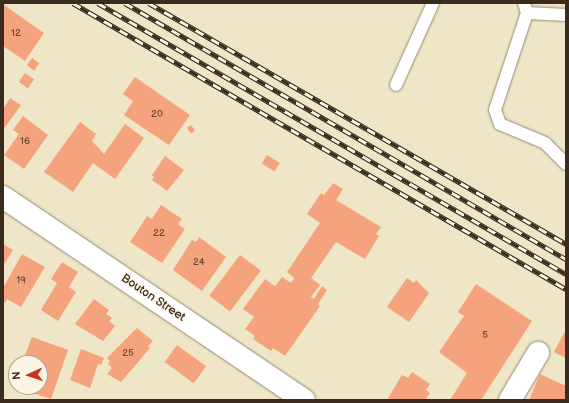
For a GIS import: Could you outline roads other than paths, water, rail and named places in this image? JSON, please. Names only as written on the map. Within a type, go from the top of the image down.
[{"type":"street","name":"Bouton Street","points":[[3,197],[304,400]]},
{"type":"street","points":[[510,400],[538,353]]},
{"type":"lane","points":[[396,85],[434,3]]},
{"type":"lane","points":[[566,15],[526,8],[495,110],[500,124],[545,143],[566,164]]},
{"type":"railway","points":[[73,3],[566,289]]},
{"type":"railway","points":[[98,3],[566,274]]},
{"type":"railway","points":[[125,3],[566,259]]},
{"type":"railway","points":[[149,3],[566,244]]}]
